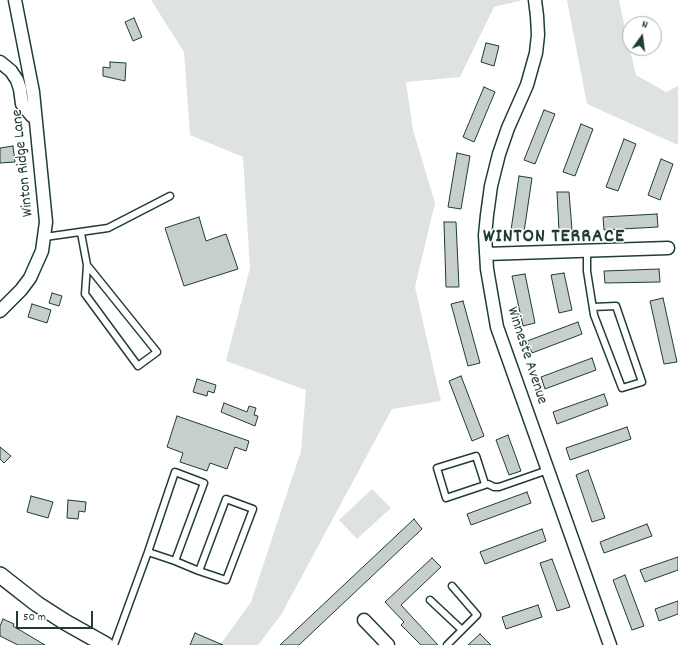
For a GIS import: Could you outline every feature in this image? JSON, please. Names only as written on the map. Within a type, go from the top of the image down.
[{"type":"street","name":"Winton Ridge Lane","points":[[0,311],[21,290],[30,278],[39,258],[45,237],[46,213],[33,92],[15,0]]},
{"type":"street","name":"Winneste Avenue","points":[[535,0],[538,28],[536,53],[527,85],[513,115],[499,154],[486,215],[486,254],[491,298],[497,327],[610,645]]},
{"type":"street","points":[[0,62],[11,71],[17,80],[22,104],[26,110],[32,116],[36,116]]},
{"type":"street","points":[[486,254],[668,248]]},
{"type":"street","points":[[0,575],[37,604],[106,645]]},
{"type":"street","points":[[364,620],[388,645]]},
{"type":"lane","points":[[45,237],[108,228],[170,196]]},
{"type":"lane","points":[[81,233],[87,265],[85,294],[138,366],[157,352],[87,265]]},
{"type":"lane","points":[[587,251],[587,271],[594,315],[622,388],[642,382],[616,306],[593,306]]},
{"type":"lane","points":[[485,484],[476,456],[437,468],[446,498],[485,484],[498,487],[548,470]]},
{"type":"lane","points":[[114,645],[175,472],[204,483],[175,562]]},
{"type":"lane","points":[[148,552],[199,571],[226,580],[252,508],[226,499],[199,571]]},
{"type":"lane","points":[[447,645],[477,615],[452,586]]},
{"type":"lane","points":[[430,600],[462,630]]},
{"type":"shaded area","points":[[151,0],[523,0],[494,7],[460,77],[406,82],[413,130],[435,203],[415,287],[441,401],[392,409],[281,615],[258,645],[220,645],[251,602],[301,451],[306,390],[226,361],[250,268],[243,157],[190,135],[184,52]]},
{"type":"shaded area","points":[[567,0],[619,0],[622,16],[622,56],[631,56],[636,75],[666,92],[678,86],[678,145],[587,104]]},
{"type":"shaded area","points":[[372,489],[391,508],[357,539],[339,520]]},
{"type":"building","points":[[134,18],[142,37],[133,41],[125,22]]},
{"type":"building","points":[[486,43],[499,46],[494,66],[481,62]]},
{"type":"building","points":[[110,62],[126,63],[125,81],[103,76],[103,67],[110,68]]},
{"type":"building","points":[[484,87],[495,92],[474,142],[463,137]]},
{"type":"building","points":[[544,110],[555,114],[535,164],[524,160]]},
{"type":"building","points":[[581,124],[593,129],[575,176],[563,172]]},
{"type":"building","points":[[624,139],[636,144],[618,191],[606,187]]},
{"type":"building","points":[[13,146],[15,162],[0,163],[0,148]]},
{"type":"building","points":[[457,153],[470,156],[461,209],[448,207]]},
{"type":"building","points":[[661,159],[673,164],[660,200],[648,195]]},
{"type":"building","points":[[519,176],[532,178],[524,232],[511,230]]},
{"type":"building","points":[[557,192],[569,192],[572,230],[559,231]]},
{"type":"building","points":[[657,214],[658,227],[604,230],[603,217]]},
{"type":"building","points":[[199,217],[206,241],[226,234],[238,269],[184,286],[165,228]]},
{"type":"building","points":[[444,222],[456,222],[459,287],[446,287]]},
{"type":"building","points":[[659,269],[660,282],[605,283],[604,271]]},
{"type":"building","points":[[564,273],[572,310],[559,313],[551,275]]},
{"type":"building","points":[[525,274],[535,323],[523,326],[512,276]]},
{"type":"building","points":[[52,293],[62,296],[59,306],[49,303]]},
{"type":"building","points":[[663,298],[677,362],[664,364],[650,301]]},
{"type":"building","points":[[463,301],[480,363],[468,366],[451,304]]},
{"type":"building","points":[[32,304],[51,310],[47,323],[28,317]]},
{"type":"building","points":[[578,322],[582,334],[532,353],[527,341]]},
{"type":"building","points":[[592,358],[596,370],[545,389],[541,377]]},
{"type":"building","points":[[461,376],[484,436],[472,441],[449,381]]},
{"type":"building","points":[[197,379],[216,385],[214,393],[208,391],[207,396],[193,392]]},
{"type":"building","points":[[604,394],[608,405],[557,424],[553,412]]},
{"type":"building","points":[[224,403],[247,412],[249,406],[256,408],[254,415],[258,416],[255,426],[221,412]]},
{"type":"building","points":[[177,416],[249,441],[246,451],[235,447],[227,469],[210,463],[207,471],[180,462],[183,453],[167,447]]},
{"type":"building","points":[[627,427],[631,439],[570,460],[566,448]]},
{"type":"building","points":[[508,435],[521,471],[509,475],[496,440]]},
{"type":"building","points":[[0,447],[11,456],[4,463],[0,459]]},
{"type":"building","points":[[588,470],[605,518],[592,522],[576,475]]},
{"type":"building","points":[[527,492],[531,503],[471,525],[467,514]]},
{"type":"building","points":[[31,496],[53,502],[48,518],[27,512]]},
{"type":"building","points":[[68,500],[86,502],[85,512],[79,511],[78,519],[67,518]]},
{"type":"building","points":[[414,519],[422,529],[299,645],[280,645]]},
{"type":"building","points":[[647,524],[652,536],[604,553],[600,542]]},
{"type":"building","points":[[542,529],[546,541],[485,564],[480,552]]},
{"type":"building","points":[[678,557],[678,570],[645,582],[640,570]]},
{"type":"building","points":[[432,558],[441,567],[401,605],[438,645],[421,645],[401,625],[404,622],[385,602]]},
{"type":"building","points":[[552,559],[570,607],[557,611],[540,563]]},
{"type":"building","points":[[625,575],[644,626],[632,630],[613,580]]},
{"type":"building","points":[[678,601],[678,614],[659,621],[655,609]]},
{"type":"building","points":[[538,605],[542,617],[506,629],[502,617]]},
{"type":"building","points":[[3,619],[14,624],[13,626],[45,645],[18,645],[0,636],[0,626]]},
{"type":"building","points":[[195,633],[223,645],[190,645]]},
{"type":"building","points":[[480,634],[491,645],[468,645]]},
{"type":"district","name":"WINTON TERRACE","points":[[554,238]]}]
